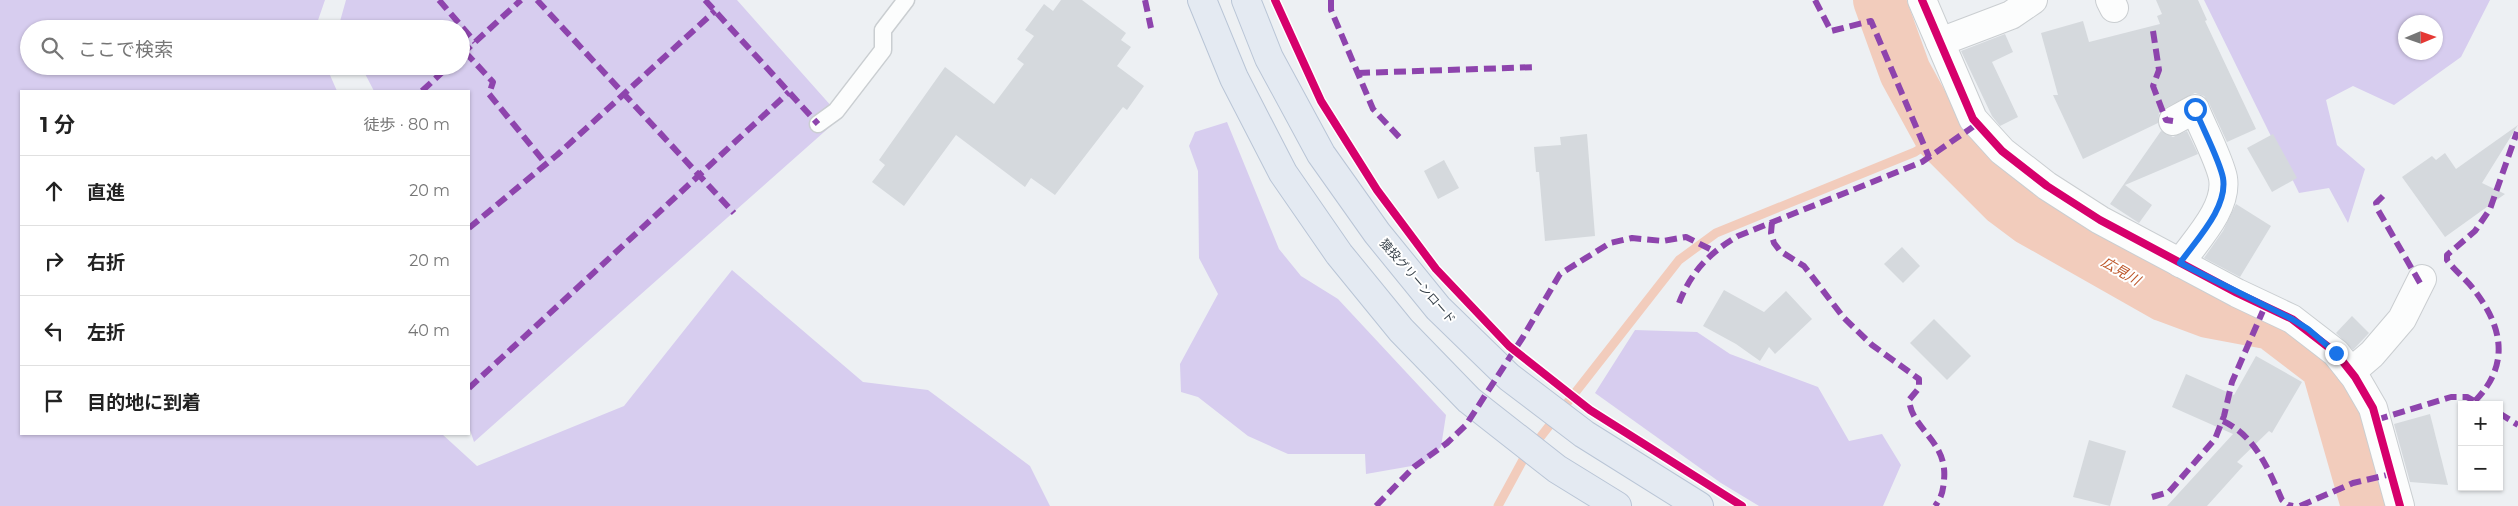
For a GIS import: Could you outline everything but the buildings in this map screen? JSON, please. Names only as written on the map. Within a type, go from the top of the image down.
[{"type":"main road","points":[[1202,0],[1234,78],[1283,173],[1357,277],[1401,330],[1469,400],[1557,469],[1617,506]]},
{"type":"main road","name":"猿投グリーンロード","points":[[1246,0],[1269,58],[1320,154],[1377,234],[1438,308],[1509,377],[1584,434],[1699,506]]},
{"type":"street","points":[[1922,0],[1974,120],[2002,151],[2047,186],[2100,220],[2300,324],[2336,353],[2351,372],[2373,408],[2400,506]]},
{"type":"street","points":[[1940,42],[2011,15],[2033,0]]},
{"type":"street","points":[[2173,121],[2195,109],[2223,178],[2220,202],[2214,214],[2180,263]]},
{"type":"street","points":[[2351,372],[2372,354],[2402,319],[2422,279]]},
{"type":"lane","points":[[818,124],[836,111],[883,50],[883,30],[906,0]]},
{"type":"shaded area","points":[[0,0],[325,0],[318,20],[20,20],[20,75],[330,75],[337,90],[20,90],[20,435],[443,435],[477,466],[624,406],[732,270],[863,382],[928,390],[1030,466],[1050,506],[0,506]]},
{"type":"shaded area","points":[[346,0],[737,0],[841,117],[474,442],[470,430],[470,90],[373,90],[366,75],[470,75],[470,20],[340,20]]},
{"type":"shaded area","points":[[2204,0],[2490,0],[2461,57],[2394,105],[2353,86],[2326,100],[2337,145],[2365,169],[2348,223],[2329,188],[2299,193]]},
{"type":"shaded area","points":[[1227,122],[1279,249],[1301,276],[1338,299],[1446,415],[1441,447],[1423,464],[1366,474],[1365,454],[1288,454],[1248,436],[1198,397],[1181,392],[1180,364],[1218,294],[1199,258],[1198,171],[1189,146],[1195,132]]},
{"type":"shaded area","points":[[1635,330],[1697,332],[1730,354],[1818,387],[1849,441],[1882,434],[1901,465],[1883,506],[1759,506],[1721,483],[1595,393]]},
{"type":"waterway","name":"広見川","points":[[1879,0],[1905,72],[1940,136],[2005,201],[2029,219],[2165,296],[2208,312],[2272,324],[2327,366],[2367,506]]},
{"type":"waterway","points":[[1498,506],[1524,458],[1679,260],[1716,233],[1915,152],[1940,136]]},
{"type":"marked path","points":[[439,0],[456,20]]},
{"type":"marked path","points":[[470,47],[521,0]]},
{"type":"marked path","points":[[537,0],[734,213]]},
{"type":"marked path","points":[[705,0],[818,124]]},
{"type":"marked path","points":[[1145,0],[1151,28]]},
{"type":"marked path","points":[[1331,0],[1331,10],[1373,109],[1400,138]]},
{"type":"marked path","points":[[1815,0],[1831,31],[1871,21],[1929,157]]},
{"type":"marked path","points":[[470,227],[557,155],[715,11]]},
{"type":"marked path","points":[[2153,31],[2159,70],[2153,86],[2166,120],[2173,121]]},
{"type":"marked path","points":[[470,36],[475,42]]},
{"type":"marked path","points":[[470,57],[493,82],[489,94],[546,164]]},
{"type":"marked path","points":[[1358,73],[1537,67]]},
{"type":"marked path","points":[[423,90],[439,75]]},
{"type":"marked path","points":[[470,387],[789,92]]},
{"type":"marked path","points":[[1679,303],[1689,282],[1702,264],[1728,242],[1738,236],[1922,162],[1977,124]]},
{"type":"marked path","points":[[2475,401],[2486,388],[2498,361],[2497,333],[2485,305],[2472,287],[2447,260],[2447,255],[2475,231],[2490,209],[2517,132]]},
{"type":"marked path","points":[[2383,196],[2376,203],[2378,210],[2420,283]]},
{"type":"marked path","points":[[1772,222],[1771,233],[1774,243],[1780,251],[1804,266],[1844,318],[1872,345],[1919,379],[1919,388],[1909,400],[1916,420],[1941,455],[1944,467],[1943,491],[1935,506]]},
{"type":"marked path","points":[[1376,506],[1414,467],[1447,443],[1466,425],[1523,337],[1560,274],[1610,243],[1632,238],[1663,241],[1686,237],[1714,251]]},
{"type":"marked path","points":[[2152,497],[2169,492],[2215,439],[2224,416],[2232,382],[2265,306]]},
{"type":"marked path","points":[[2376,420],[2451,397],[2467,397],[2474,401]]},
{"type":"marked path","points":[[2503,416],[2518,425]]},
{"type":"marked path","points":[[2223,421],[2234,427],[2252,444],[2266,465],[2282,500],[2288,505],[2293,506]]},
{"type":"marked path","points":[[2300,506],[2353,483],[2391,474]]},
{"type":"cycle path","points":[[1275,0],[1321,101],[1377,190],[1436,269],[1509,346],[1590,410],[1742,506]]},
{"type":"cycle path","points":[[1922,0],[1973,119],[2002,151],[2047,186],[2100,220],[2237,293],[2292,319],[2336,353],[2355,377],[2373,408],[2400,506]]},
{"type":"route","points":[[2195,109],[2223,178],[2220,202],[2214,214],[2180,263],[2236,293],[2292,319],[2308,329],[2336,353]]}]
